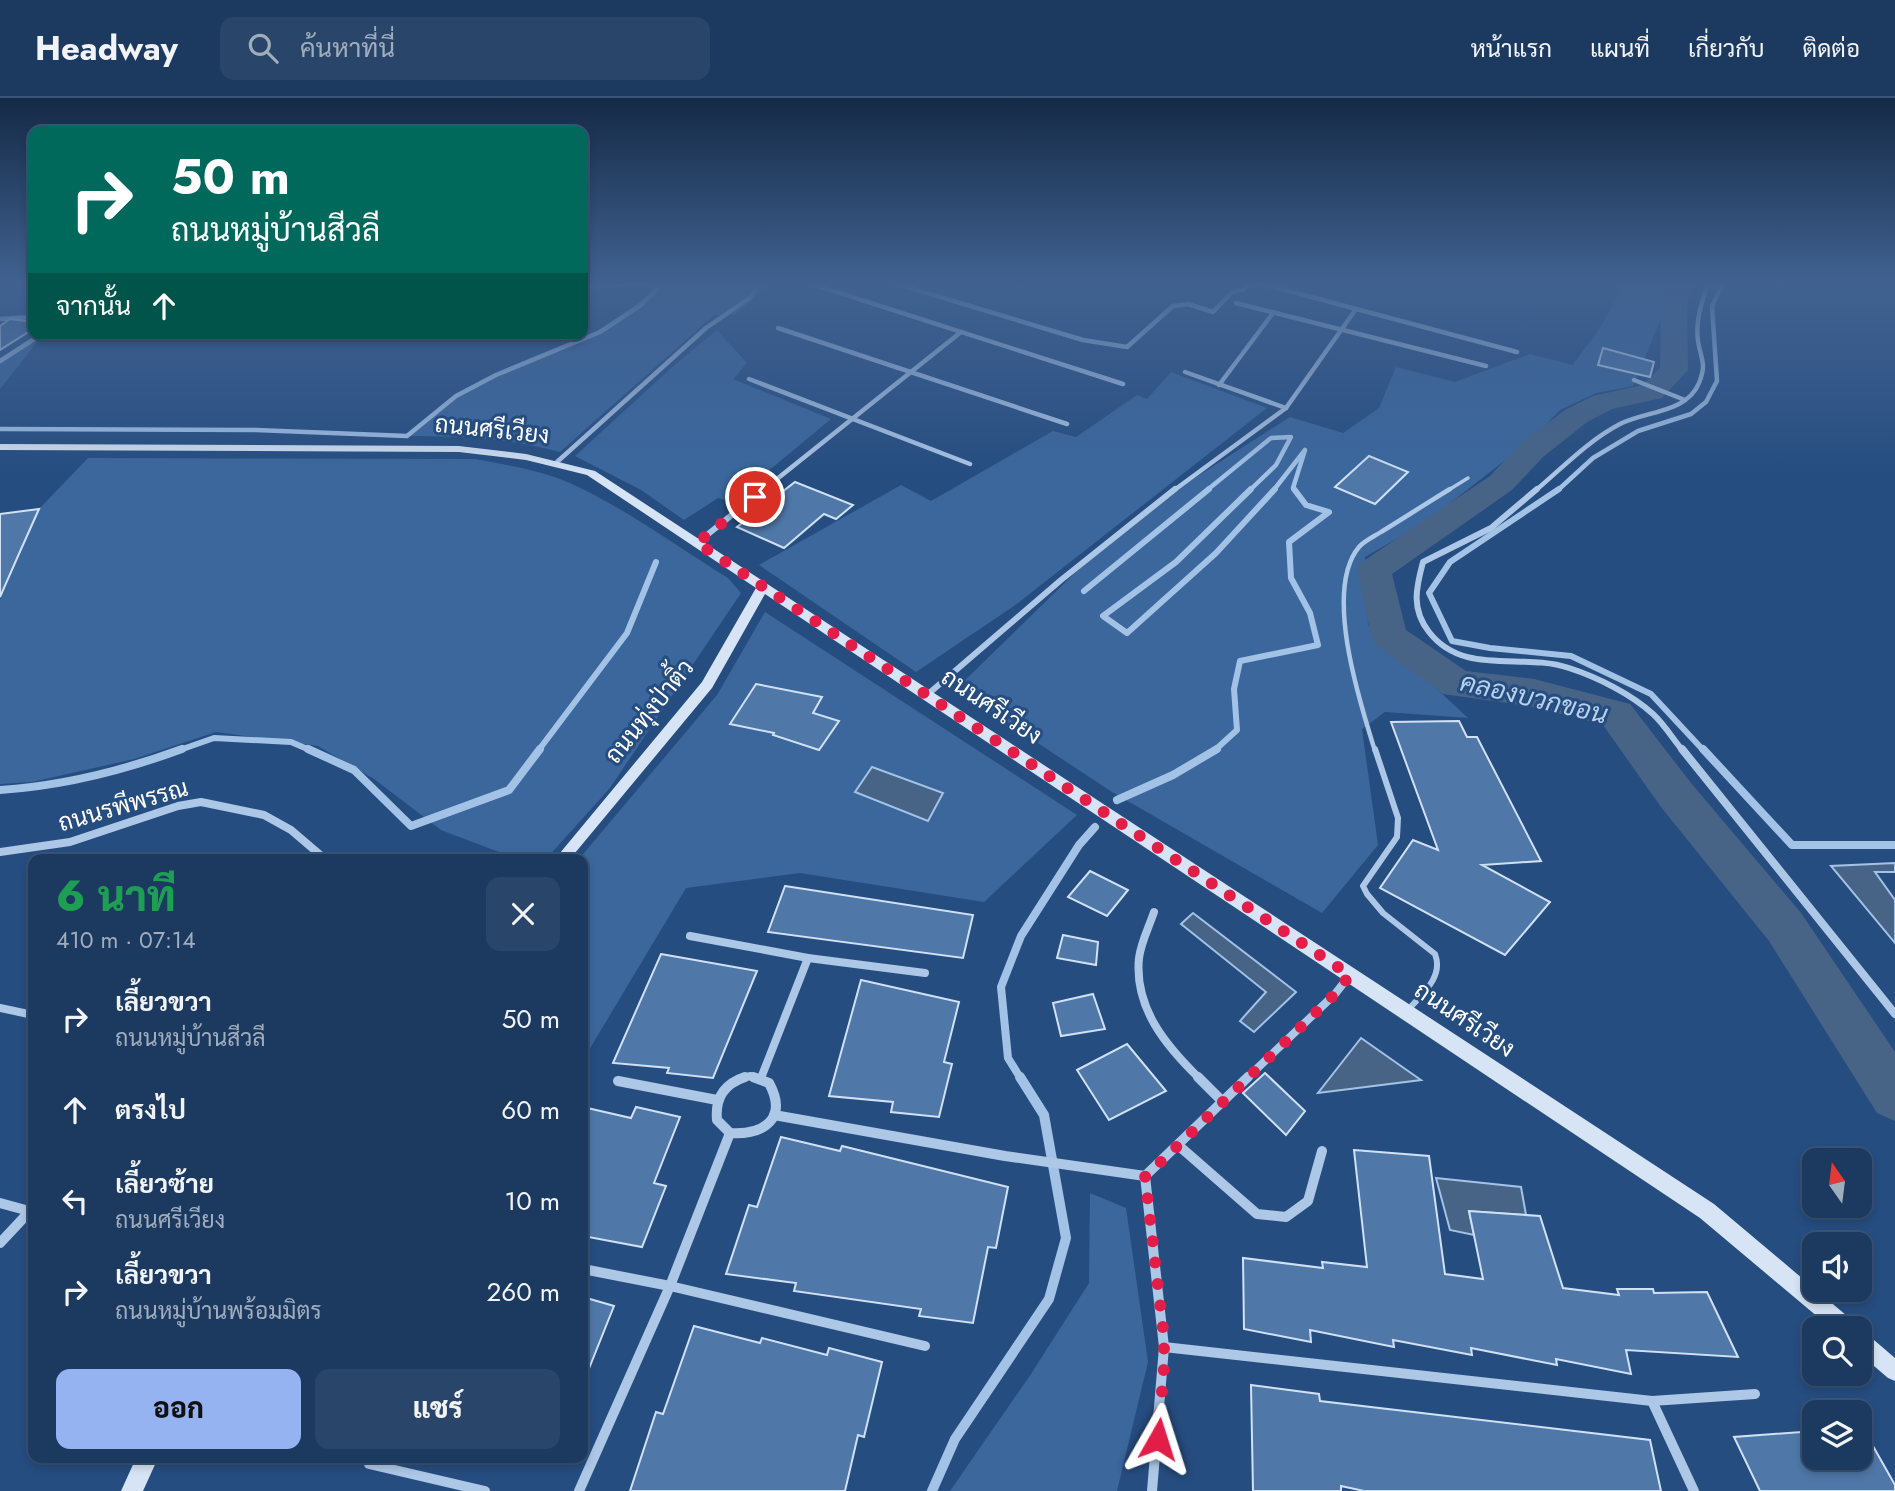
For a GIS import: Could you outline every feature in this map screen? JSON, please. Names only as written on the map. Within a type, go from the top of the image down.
[{"type":"main road","name":"ถนนศรีเวียง","points":[[0,447],[459,449],[510,453],[557,462],[591,473],[1707,1211],[1832,1316]]},
{"type":"main road","name":"ถนนทุ่งป่าติ้ว","points":[[566,854],[707,685],[763,586]]},
{"type":"main road","points":[[1872,1351],[1895,1371]]},
{"type":"main road","points":[[132,1491],[145,1463]]},
{"type":"street","points":[[557,462],[684,348]]},
{"type":"street","points":[[838,348],[1067,424]]},
{"type":"street","points":[[697,543],[941,348]]},
{"type":"street","points":[[1011,348],[1123,384]]},
{"type":"street","points":[[1219,384],[1246,348]]},
{"type":"street","points":[[927,695],[1060,580],[1204,466],[1286,408],[1329,348]]},
{"type":"street","points":[[1414,348],[1486,366]]},
{"type":"street","points":[[1502,348],[1517,352]]},
{"type":"street","points":[[1701,348],[1705,364],[1698,386],[1685,400],[1665,410],[1622,423],[1600,437],[1491,528],[1423,562],[1415,592],[1418,609],[1429,634],[1449,652],[1476,661],[1552,663],[1614,687],[1653,714],[1895,1014]]},
{"type":"street","points":[[1185,372],[1286,408]]},
{"type":"street","points":[[749,379],[970,464]]},
{"type":"street","points":[[1634,380],[1685,400]]},
{"type":"street","name":"ถนนรพีพรรณ","points":[[0,852],[70,842],[178,806],[201,802],[264,815],[291,830],[320,854]]},
{"type":"street","points":[[1154,912],[1139,956],[1137,984],[1145,1013],[1160,1035],[1223,1102]]},
{"type":"street","points":[[690,936],[808,958],[925,973]]},
{"type":"street","points":[[761,1078],[808,958]]},
{"type":"street","points":[[1145,1177],[1335,994],[1350,975]]},
{"type":"street","points":[[0,1008],[28,1014]]},
{"type":"street","points":[[740,1078],[761,1078],[775,1091],[777,1100],[774,1115],[763,1129],[753,1134],[730,1133],[717,1120],[717,1100],[730,1083],[740,1078]]},
{"type":"street","points":[[618,1081],[717,1100]]},
{"type":"street","points":[[774,1115],[875,1131],[1009,1158],[1145,1177]]},
{"type":"street","points":[[579,1491],[670,1286],[730,1133]]},
{"type":"street","points":[[1178,1145],[1257,1214],[1286,1217],[1308,1201],[1322,1151]]},
{"type":"street","points":[[1145,1177],[1164,1347],[1152,1491]]},
{"type":"street","points":[[0,1203],[28,1211]]},
{"type":"street","points":[[0,1243],[28,1216]]},
{"type":"street","points":[[588,1270],[670,1286],[925,1346]]},
{"type":"street","points":[[1164,1347],[1652,1401],[1755,1394]]},
{"type":"street","points":[[1652,1401],[1694,1491]]},
{"type":"street","points":[[369,1464],[485,1491]]},
{"type":"lane","points":[[1406,1012],[1438,973],[1439,961],[1435,954],[1374,904],[1364,892],[1363,886],[1397,837],[1398,818],[1351,670],[1345,615],[1346,567],[1359,546],[1468,478]]},
{"type":"shaded area","points":[[22,348],[32,348],[0,389],[0,361]]},
{"type":"shaded area","points":[[561,348],[677,348],[560,452],[484,439],[407,436],[456,396],[496,375]]},
{"type":"shaded area","points":[[695,348],[733,348],[747,363],[733,379],[831,419],[731,502],[718,498],[684,520],[641,490],[575,456]]},
{"type":"shaded area","points":[[1585,348],[1649,348],[1633,386],[1596,393],[1560,410],[1531,440],[1426,522],[1365,557],[1368,625],[1468,718],[1385,712],[1362,729],[1378,845],[1322,913],[1112,792],[956,689],[1081,567],[1179,488],[1290,417],[1343,433],[1379,408],[1396,367],[1455,382],[1530,354],[1573,365]]},
{"type":"shaded area","points":[[1171,372],[1267,408],[1014,606],[916,672],[759,565],[901,485],[931,501],[1053,431],[1076,437],[1137,395],[1147,399]]},
{"type":"shaded area","points":[[88,458],[475,459],[559,478],[590,493],[728,578],[741,593],[610,788],[551,854],[504,854],[441,830],[374,779],[318,746],[216,732],[134,759],[32,782],[0,784],[0,600],[39,509]]},
{"type":"shaded area","points":[[765,612],[1077,815],[984,902],[800,873],[686,888],[588,1052],[588,854],[583,854],[717,695]]},
{"type":"shaded area","points":[[872,767],[943,793],[928,821],[855,792]]},
{"type":"shaded area","points":[[1895,863],[1895,872],[1875,872],[1895,900],[1895,943],[1831,866]]},
{"type":"shaded area","points":[[1193,913],[1296,992],[1254,1032],[1240,1021],[1266,992],[1181,924]]},
{"type":"shaded area","points":[[1361,1038],[1421,1080],[1318,1093]]},
{"type":"shaded area","points":[[1436,1178],[1521,1187],[1526,1215],[1469,1211],[1474,1235],[1450,1230]]},
{"type":"shaded area","points":[[1090,1193],[1126,1208],[1148,1362],[1117,1491],[950,1491],[1031,1374],[1089,1283]]},
{"type":"building","points":[[1603,348],[1654,362],[1650,377],[1598,365]]},
{"type":"building","points":[[1369,456],[1408,472],[1375,504],[1335,487]]},
{"type":"building","points":[[795,482],[853,505],[836,519],[824,514],[784,548],[737,527]]},
{"type":"building","points":[[39,509],[18,556],[0,597],[0,514]]},
{"type":"building","points":[[756,684],[822,697],[813,713],[839,721],[819,750],[773,735],[774,733],[730,724]]},
{"type":"building","points":[[1459,721],[1467,737],[1477,737],[1541,861],[1482,865],[1550,902],[1505,955],[1380,888],[1413,840],[1438,850],[1391,722]]},
{"type":"building","points":[[1090,871],[1128,890],[1107,916],[1068,897]]},
{"type":"building","points":[[785,886],[973,915],[963,958],[768,932]]},
{"type":"building","points":[[1063,935],[1098,942],[1096,965],[1057,958]]},
{"type":"building","points":[[661,954],[757,971],[713,1078],[667,1073],[669,1068],[613,1063]]},
{"type":"building","points":[[861,980],[959,1002],[944,1062],[952,1064],[939,1117],[891,1112],[893,1102],[829,1096]]},
{"type":"building","points":[[1093,994],[1105,1029],[1061,1036],[1053,1003]]},
{"type":"building","points":[[1127,1044],[1166,1091],[1109,1120],[1077,1070]]},
{"type":"building","points":[[1265,1073],[1305,1111],[1286,1135],[1243,1093]]},
{"type":"building","points":[[636,1107],[680,1117],[654,1183],[666,1186],[642,1247],[588,1237],[588,1108],[631,1118]]},
{"type":"building","points":[[781,1137],[840,1151],[842,1146],[1008,1187],[996,1248],[988,1247],[973,1323],[919,1316],[921,1309],[794,1291],[796,1283],[726,1274],[749,1205],[757,1207]]},
{"type":"building","points":[[1354,1150],[1429,1156],[1445,1274],[1483,1279],[1469,1211],[1540,1216],[1563,1288],[1619,1295],[1617,1289],[1653,1289],[1654,1293],[1707,1292],[1738,1357],[1626,1350],[1631,1374],[1556,1359],[1557,1365],[1471,1348],[1472,1355],[1393,1340],[1394,1347],[1310,1330],[1311,1342],[1244,1329],[1243,1258],[1323,1268],[1322,1262],[1367,1267]]},
{"type":"building","points":[[588,1298],[614,1306],[588,1371]]},
{"type":"building","points":[[694,1326],[760,1343],[762,1338],[827,1355],[829,1348],[882,1362],[864,1437],[858,1435],[845,1491],[630,1491],[656,1412],[663,1414]]},
{"type":"building","points":[[1251,1385],[1319,1394],[1320,1401],[1650,1440],[1661,1491],[1364,1491],[1341,1486],[1341,1491],[1253,1491]]},
{"type":"building","points":[[1802,1432],[1802,1470],[1872,1470],[1872,1444],[1895,1485],[1895,1491],[1760,1491],[1734,1437]]},
{"type":"waterway","points":[[0,361],[20,348]]},
{"type":"waterway","points":[[0,429],[256,430],[407,436],[456,396],[496,375],[561,348]]},
{"type":"waterway","name":"คลองบวกขอน","points":[[1674,348],[1674,370],[1652,392],[1603,402],[1576,416],[1532,450],[1501,483],[1374,570],[1389,636],[1457,684],[1534,693],[1616,714],[1676,795],[1785,927],[1895,1096]]},
{"type":"waterway","points":[[1557,491],[1593,458],[1638,431],[1691,414],[1706,402],[1717,381],[1715,348]]},
{"type":"waterway","points":[[1206,491],[1271,438],[1291,437],[1276,465],[1249,491]]},
{"type":"waterway","points":[[1273,491],[1305,450],[1293,488],[1295,491]]},
{"type":"waterway","points":[[1084,591],[1209,489]]},
{"type":"waterway","points":[[1251,489],[1176,562],[1103,616],[1127,633],[1216,553],[1275,489]]},
{"type":"waterway","points":[[1215,750],[1237,730],[1234,689],[1240,661],[1318,645],[1310,613],[1291,578],[1289,542],[1329,512],[1306,505],[1294,489]]},
{"type":"waterway","points":[[1559,489],[1450,562],[1429,593],[1452,641],[1490,648],[1571,656],[1651,694],[1704,751]]},
{"type":"waterway","points":[[538,751],[627,633],[656,562]]},
{"type":"waterway","points":[[177,751],[214,738],[291,742],[312,751]]},
{"type":"waterway","points":[[0,790],[92,776],[182,749]]},
{"type":"waterway","points":[[308,749],[354,770],[411,826],[509,790],[540,749]]},
{"type":"waterway","points":[[1703,749],[1792,845],[1895,845]]},
{"type":"waterway","points":[[1117,800],[1173,775],[1215,750]]},
{"type":"waterway","points":[[1021,1079],[1008,1058],[1001,987],[1021,936],[1079,845],[1095,827]]},
{"type":"waterway","points":[[932,1491],[955,1439],[1049,1299],[1066,1238],[1044,1115],[1020,1077]]},
{"type":"route","points":[[755,497],[697,543],[1350,975],[1335,994],[1145,1177],[1164,1337],[1158,1439]]}]
